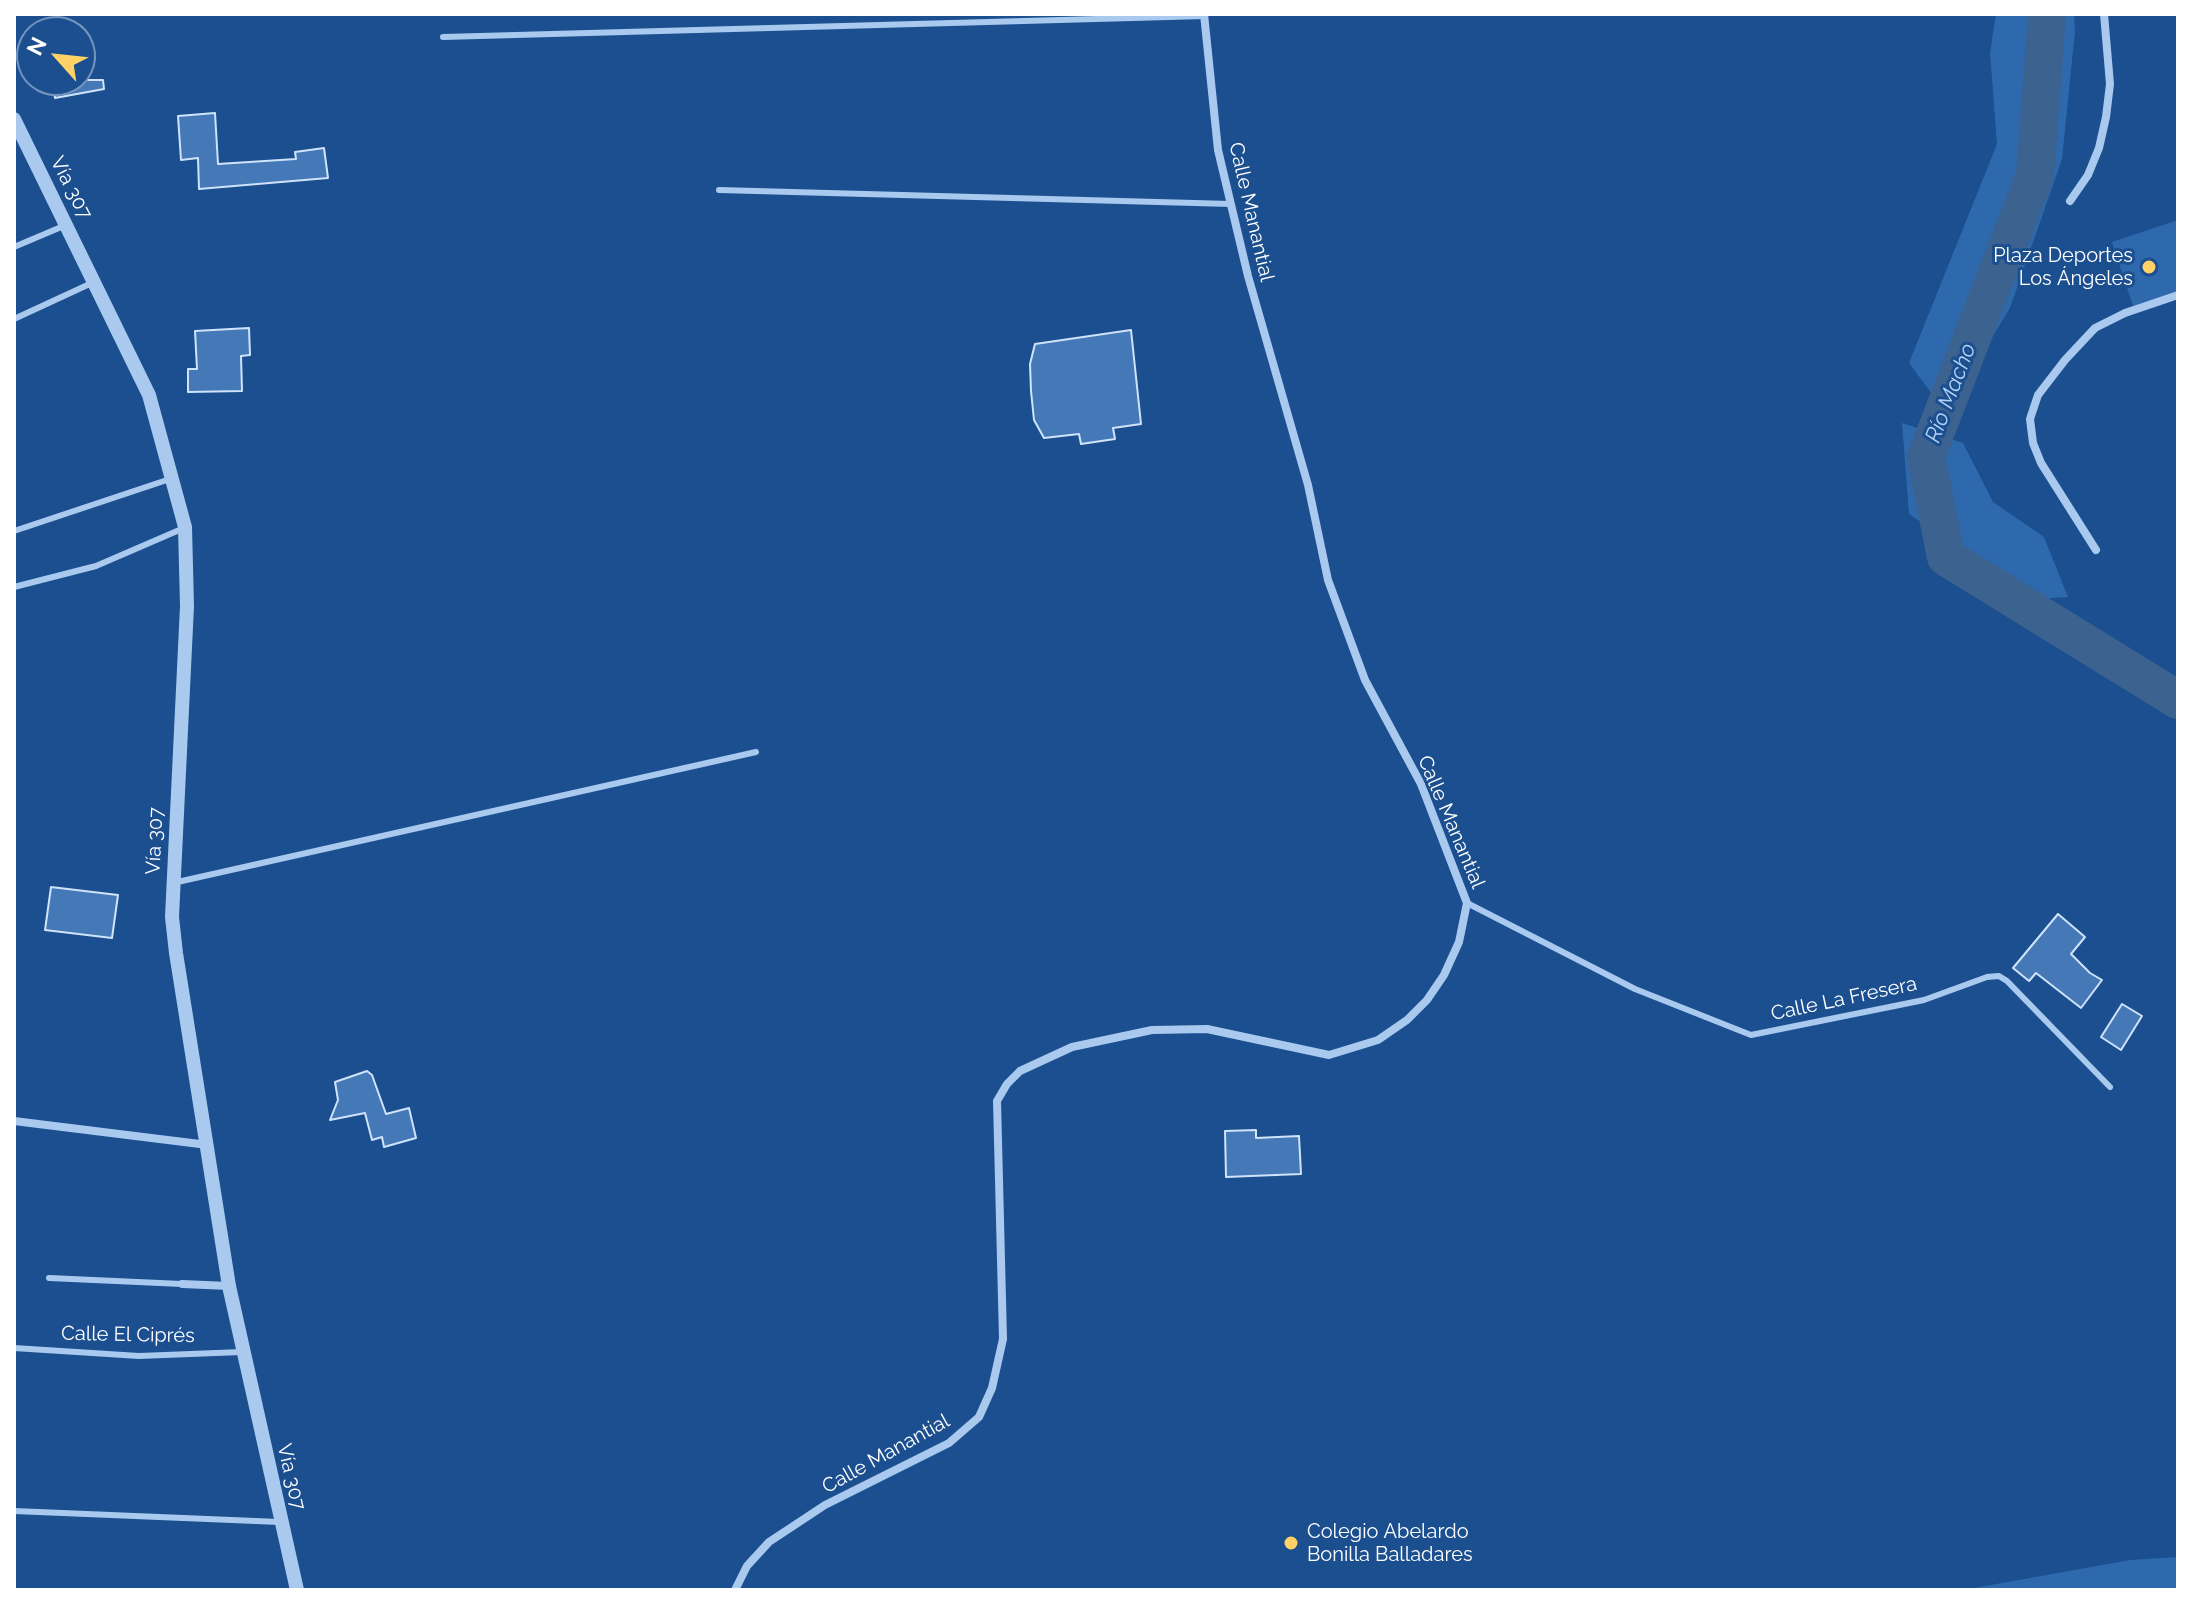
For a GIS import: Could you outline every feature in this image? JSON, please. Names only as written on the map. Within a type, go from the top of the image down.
[{"type":"street","points":[[2070,201],[2088,175],[2099,148],[2106,117],[2110,84],[2104,14]]},
{"type":"street","name":"Calle Manantial","points":[[735,1590],[747,1566],[769,1542],[825,1505],[949,1443],[979,1417],[992,1388],[1003,1339],[997,1101],[1013,1077],[1072,1047],[1152,1030],[1207,1029],[1329,1055],[1378,1040],[1407,1020],[1427,1000],[1444,975],[1459,942],[1467,903],[1421,784],[1365,680],[1328,580],[1308,485],[1248,276],[1218,150],[1204,15]]},
{"type":"street","name":"Vía 307","points":[[16,128],[95,281],[149,395],[185,527],[187,606],[172,917],[229,1286],[297,1590]]},
{"type":"street","points":[[2096,550],[2041,463],[2033,443],[2030,419],[2038,395],[2095,328],[2125,313],[2178,295]]},
{"type":"street","points":[[14,1121],[208,1145]]},
{"type":"street","points":[[182,1284],[229,1286]]},
{"type":"lane","points":[[443,37],[1204,15]]},
{"type":"lane","points":[[719,190],[1231,204]]},
{"type":"lane","points":[[14,247],[66,224]]},
{"type":"lane","points":[[14,319],[95,281]]},
{"type":"lane","points":[[14,531],[172,479]]},
{"type":"lane","points":[[14,587],[96,566],[185,527]]},
{"type":"lane","points":[[173,883],[756,752]]},
{"type":"lane","name":"Calle La Fresera","points":[[1467,903],[1635,989],[1751,1035],[1924,1000],[1987,977],[1999,976],[2110,1087]]},
{"type":"lane","points":[[49,1278],[182,1284]]},
{"type":"lane","name":"Calle El Ciprés","points":[[14,1348],[139,1356],[242,1352]]},
{"type":"lane","points":[[14,1511],[280,1522]]},
{"type":"shaded area","points":[[1996,14],[2074,14],[2062,159],[2010,308],[1946,413],[1909,363],[1997,144],[1990,53]]},
{"type":"shaded area","name":"Plaza Deportes Los Ángeles","points":[[2178,220],[2178,291],[2133,306],[2112,242]]},
{"type":"shaded area","points":[[1902,423],[1963,443],[1993,502],[2044,537],[2068,597],[2036,599],[1909,514]]},
{"type":"shaded area","points":[[2178,1557],[2178,1590],[1963,1590],[2130,1560]]},
{"type":"building","points":[[96,80],[103,80],[104,89],[96,90]]},
{"type":"building","points":[[215,113],[218,164],[296,159],[295,152],[324,148],[328,178],[199,189],[198,158],[181,160],[178,116]]},
{"type":"building","points":[[249,328],[250,355],[241,356],[242,391],[188,392],[188,369],[197,369],[195,331]]},
{"type":"building","points":[[1131,330],[1141,424],[1113,428],[1115,439],[1081,444],[1079,434],[1044,438],[1034,420],[1031,391],[1030,364],[1035,344]]},
{"type":"building","points":[[51,887],[118,895],[112,938],[45,930]]},
{"type":"building","points":[[2058,914],[2085,937],[2071,954],[2102,980],[2081,1008],[2036,973],[2029,981],[2013,968]]},
{"type":"building","points":[[2122,1004],[2142,1016],[2121,1050],[2101,1037]]},
{"type":"building","points":[[367,1071],[372,1075],[386,1114],[409,1108],[416,1138],[384,1147],[382,1137],[372,1140],[365,1113],[330,1120],[338,1100],[335,1082]]},
{"type":"building","points":[[1256,1130],[1256,1138],[1299,1136],[1301,1174],[1226,1177],[1225,1131]]},
{"type":"waterway","name":"Río Macho","points":[[2047,14],[2035,175],[1926,457],[1946,557],[2178,700]]},
{"type":"place","name":"Plaza Deportes Los Ángeles","points":[[2149,267]]},
{"type":"place","name":"Colegio Abelardo Bonilla Balladares","points":[[1291,1543]]}]
